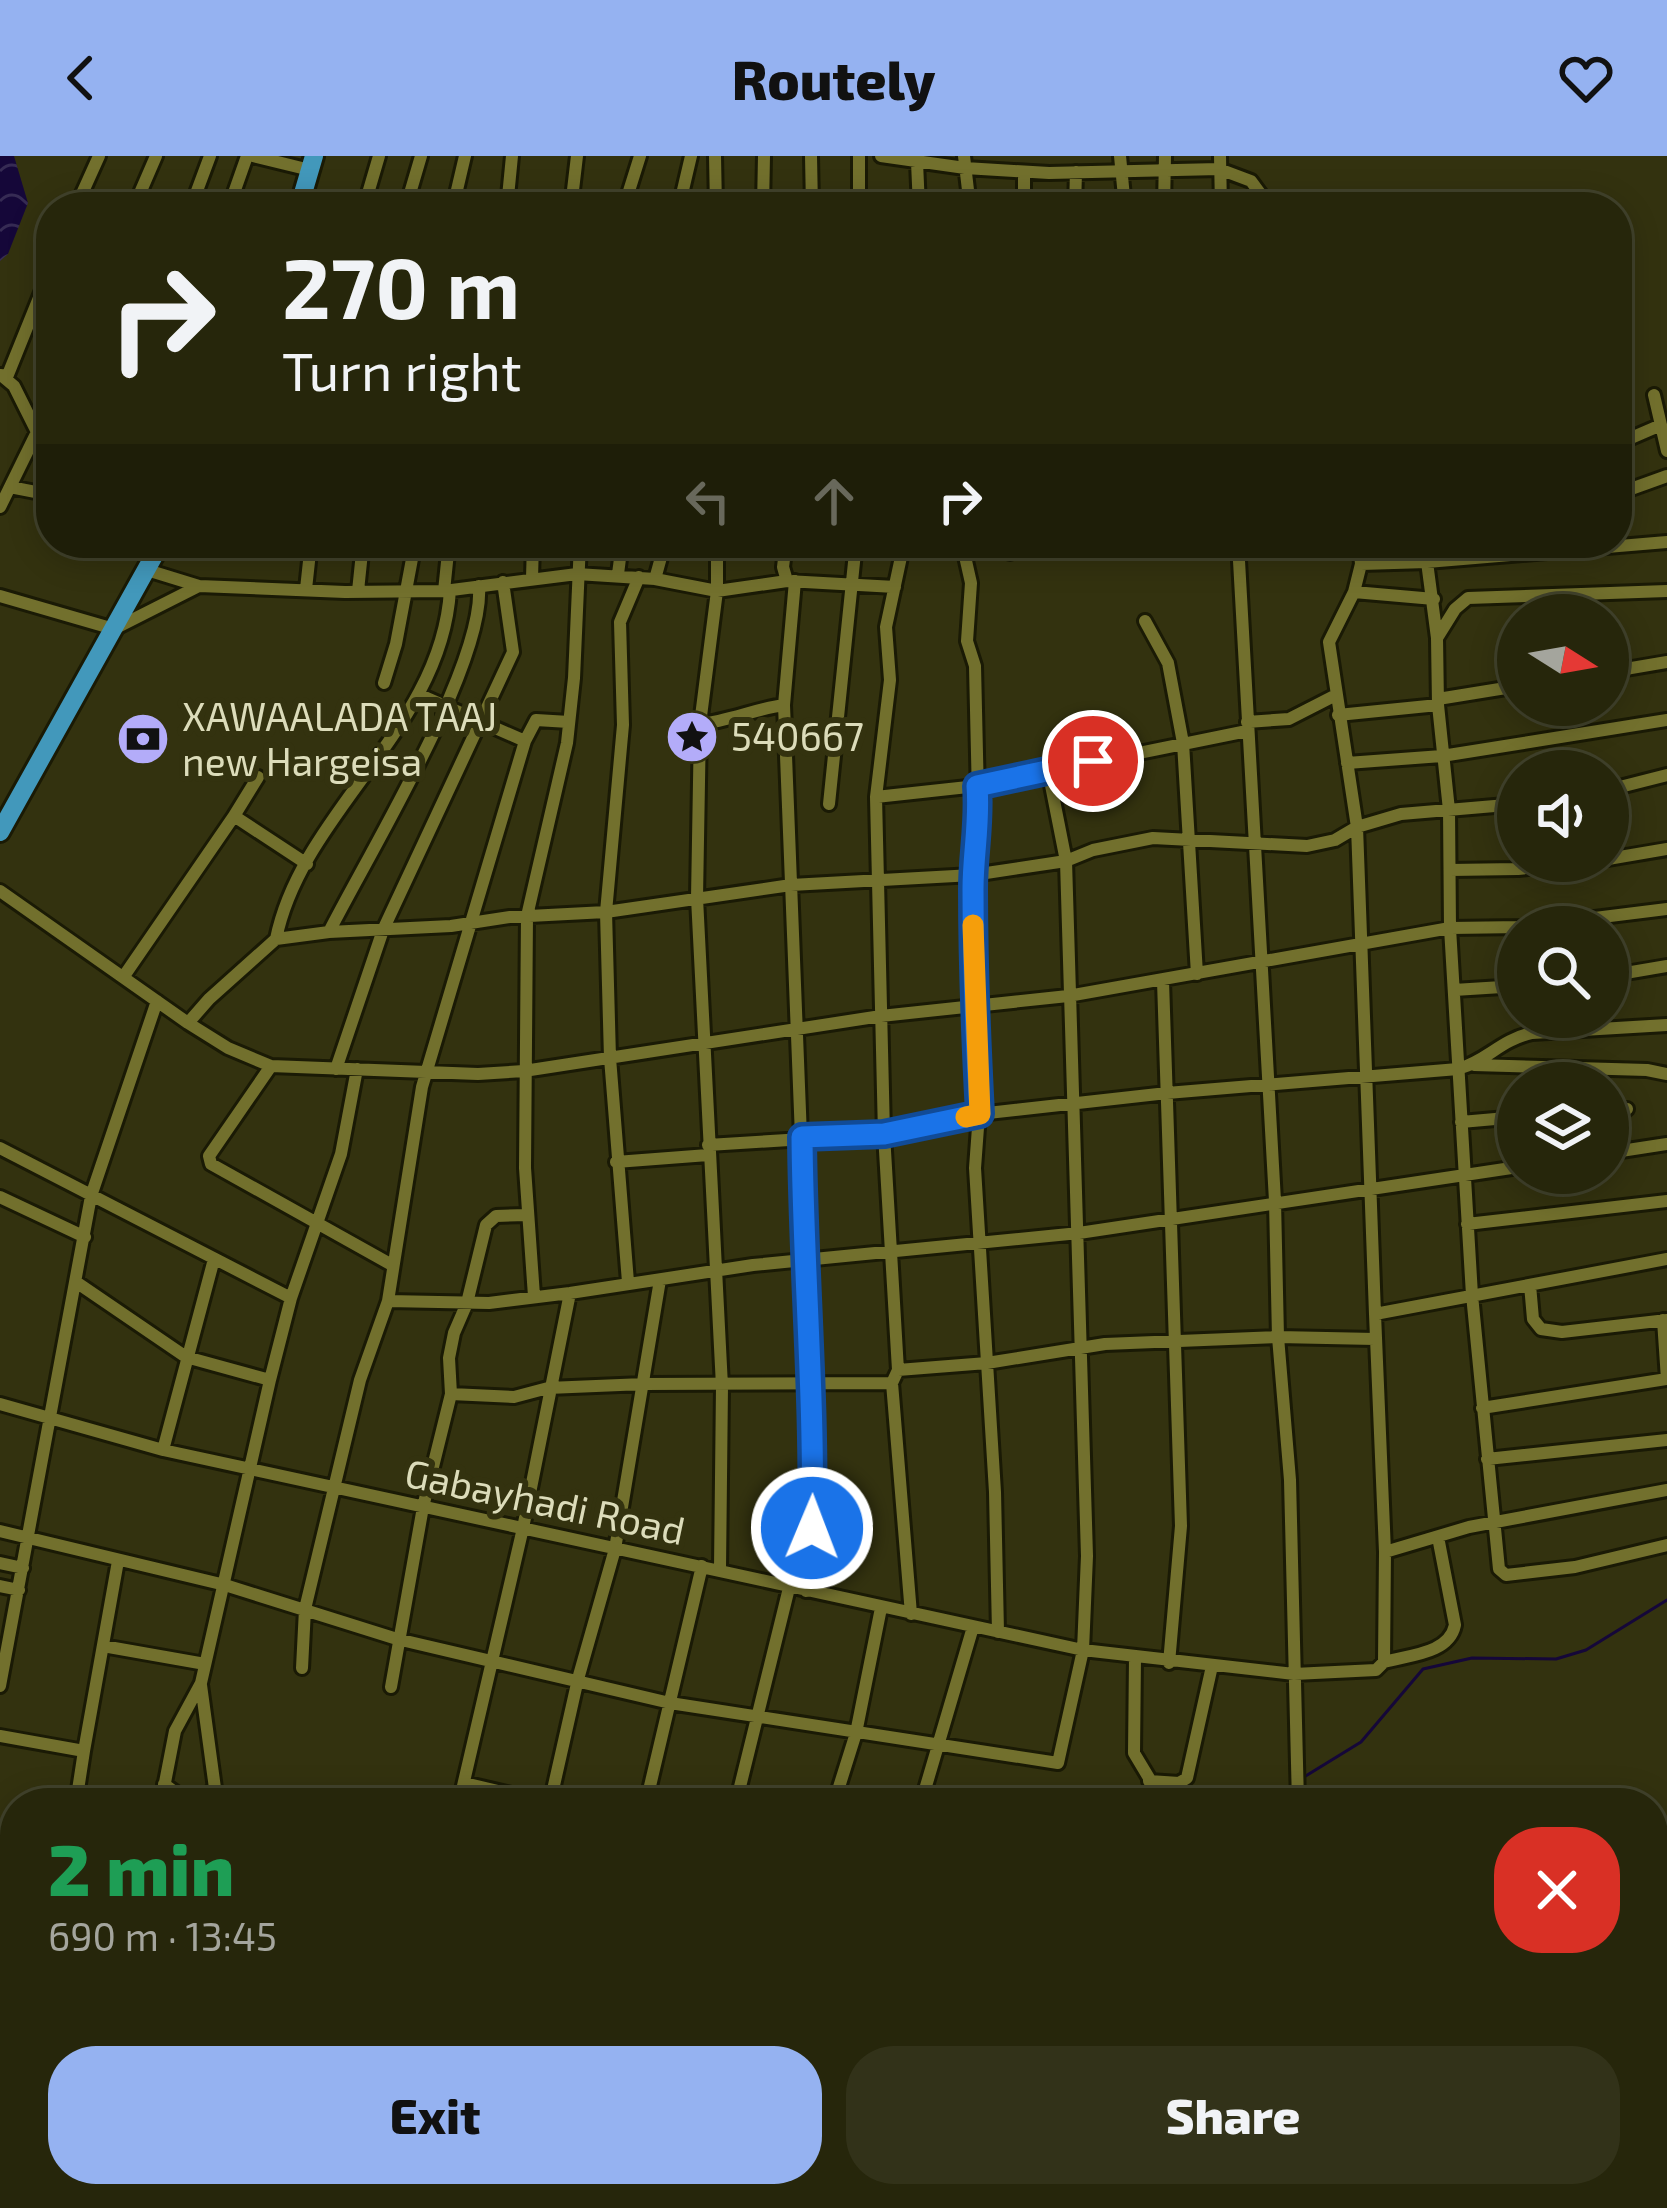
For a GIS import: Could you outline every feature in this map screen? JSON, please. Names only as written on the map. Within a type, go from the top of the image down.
[{"type":"highway","points":[[304,192],[312,163]]},
{"type":"highway","points":[[0,832],[153,558]]},
{"type":"street","points":[[83,192],[99,156]]},
{"type":"street","points":[[140,192],[156,156]]},
{"type":"street","points":[[197,192],[210,156]]},
{"type":"street","points":[[235,192],[250,156],[312,163]]},
{"type":"street","points":[[368,192],[379,156]]},
{"type":"street","points":[[410,192],[421,156]]},
{"type":"street","points":[[457,192],[465,156]]},
{"type":"street","points":[[508,192],[512,156]]},
{"type":"street","points":[[573,192],[578,156]]},
{"type":"street","points":[[629,192],[640,156]]},
{"type":"street","points":[[683,192],[691,156]]},
{"type":"street","points":[[715,156],[716,192]]},
{"type":"street","points":[[764,156],[764,192]]},
{"type":"street","points":[[812,156],[812,192]]},
{"type":"street","points":[[859,156],[859,192]]},
{"type":"street","points":[[881,156],[998,163],[1024,172],[1049,173],[1166,173],[1220,163],[1251,181],[1259,192]]},
{"type":"street","points":[[1048,156],[1049,173]]},
{"type":"street","points":[[1120,156],[1125,192]]},
{"type":"street","points":[[1165,156],[1165,192]]},
{"type":"street","points":[[912,160],[917,192]]},
{"type":"street","points":[[965,162],[968,192]]},
{"type":"street","points":[[1024,172],[1024,192]]},
{"type":"street","points":[[1075,192],[1076,172]]},
{"type":"street","points":[[36,302],[3,376],[36,423]]},
{"type":"street","points":[[1654,395],[1667,451]]},
{"type":"street","points":[[1632,438],[1661,425]]},
{"type":"street","points":[[0,507],[36,447]]},
{"type":"street","points":[[1632,489],[1667,476]]},
{"type":"street","points":[[10,487],[36,493]]},
{"type":"street","points":[[1632,545],[1667,542]]},
{"type":"street","points":[[306,590],[309,558]]},
{"type":"street","points":[[358,591],[361,558]]},
{"type":"street","points":[[384,683],[412,558]]},
{"type":"street","points":[[276,939],[285,902],[307,864],[420,695],[441,644],[448,558]]},
{"type":"street","points":[[532,578],[533,558]]},
{"type":"street","points":[[534,1296],[524,1071],[527,916],[561,779],[574,678],[579,558]]},
{"type":"street","points":[[618,574],[620,558]]},
{"type":"street","points":[[656,579],[661,558]]},
{"type":"street","points":[[717,558],[700,724],[697,898],[722,1386],[720,1569]]},
{"type":"street","points":[[784,558],[783,567],[791,581],[784,705],[802,1137],[802,1261],[814,1468],[806,1591]]},
{"type":"street","points":[[829,804],[855,558]]},
{"type":"street","points":[[901,558],[886,630],[890,680],[877,797],[877,879],[895,1376],[911,1614]]},
{"type":"street","points":[[965,558],[970,583],[968,641],[975,666],[979,842],[973,875],[980,1114],[975,1168],[998,1632]]},
{"type":"street","points":[[1239,558],[1275,1201],[1278,1337],[1290,1480],[1298,1788]]},
{"type":"street","points":[[1360,558],[1354,592],[1330,634],[1334,696],[1357,827],[1385,1552],[1384,1662]]},
{"type":"street","points":[[1361,564],[1463,558]]},
{"type":"street","points":[[1427,562],[1449,810],[1454,990],[1466,1067],[1461,1121],[1472,1294],[1499,1569],[1506,1575],[1575,1567],[1667,1545]]},
{"type":"street","points":[[147,570],[199,586],[405,593],[577,574],[618,574],[717,591],[791,581],[895,587]]},
{"type":"street","points":[[628,1282],[616,1162],[606,912],[622,725],[620,622],[639,577]]},
{"type":"street","points":[[336,1069],[383,930],[513,652],[503,582]]},
{"type":"street","points":[[0,596],[114,629],[199,586]]},
{"type":"street","points":[[328,932],[446,704],[476,626],[479,586]]},
{"type":"street","points":[[1437,638],[1468,598],[1667,591]]},
{"type":"street","points":[[1354,592],[1433,599]]},
{"type":"street","points":[[1145,621],[1168,663],[1183,743],[1197,974]]},
{"type":"street","points":[[1629,668],[1667,662]]},
{"type":"street","points":[[1338,715],[1497,690]]},
{"type":"street","points":[[420,695],[525,741]]},
{"type":"street","points":[[877,797],[977,786],[1183,743],[1289,719],[1334,696]]},
{"type":"street","points":[[700,724],[727,722],[784,705]]},
{"type":"street","points":[[302,1668],[305,1609],[361,1380],[388,1301],[426,1072],[525,741],[536,720],[569,722]]},
{"type":"street","points":[[1347,763],[1442,756],[1667,720]]},
{"type":"street","points":[[0,1532],[225,1585],[398,1639],[670,1702],[1058,1763],[1083,1650],[1087,1556],[1066,861],[1048,770]]},
{"type":"street","points":[[1629,785],[1667,775]]},
{"type":"street","points":[[124,976],[258,777]]},
{"type":"street","points":[[188,1024],[208,999],[276,939],[606,912],[791,885],[973,875],[1066,861],[1123,843],[1187,837],[1257,845],[1322,844],[1401,814],[1497,806]]},
{"type":"street","points":[[235,816],[307,864]]},
{"type":"street","points":[[1629,855],[1667,849]]},
{"type":"street","points":[[1450,870],[1497,869]]},
{"type":"street","points":[[0,891],[227,1048],[271,1066],[426,1072],[524,1071],[881,1016],[1068,996],[1450,928],[1522,927],[1667,909]]},
{"type":"street","points":[[1629,972],[1667,966]]},
{"type":"street","points":[[1163,981],[1180,1526],[1169,1663]]},
{"type":"street","points":[[1454,990],[1497,987]]},
{"type":"street","points":[[0,1686],[91,1196],[157,1001]]},
{"type":"street","points":[[1466,1067],[1497,1045],[1532,1033],[1667,1025]]},
{"type":"street","points":[[271,1066],[209,1160],[392,1264]]},
{"type":"street","points":[[616,1162],[802,1137],[884,1134],[980,1114],[1167,1093],[1466,1067],[1627,1069],[1667,1074]]},
{"type":"street","points":[[163,1788],[175,1731],[201,1683],[270,1380],[291,1298],[341,1154],[357,1069]]},
{"type":"street","points":[[1461,1121],[1497,1118]]},
{"type":"street","points":[[1629,1150],[1667,1144]]},
{"type":"street","points":[[0,1148],[291,1298]]},
{"type":"street","points":[[388,1301],[467,1303],[570,1293],[713,1271],[1079,1233],[1497,1170]]},
{"type":"street","points":[[0,1197],[85,1237]]},
{"type":"street","points":[[1467,1223],[1667,1202]]},
{"type":"street","points":[[391,1687],[423,1507],[451,1394],[451,1346],[486,1225],[496,1216],[527,1215]]},
{"type":"street","points":[[163,1450],[214,1259]]},
{"type":"street","points":[[1376,1314],[1667,1259]]},
{"type":"street","points":[[553,1788],[615,1549],[660,1280]]},
{"type":"street","points":[[76,1282],[186,1357],[270,1380]]},
{"type":"street","points":[[1482,1408],[1667,1379],[1665,1320],[1562,1332],[1541,1329],[1533,1319],[1530,1285]]},
{"type":"street","points":[[463,1788],[523,1528],[570,1293]]},
{"type":"street","points":[[451,1394],[514,1397],[548,1388],[722,1386],[895,1376],[1082,1348],[1176,1341],[1375,1339]]},
{"type":"street","name":"Gabayhadi Road","points":[[0,1404],[163,1450],[334,1488],[881,1608],[1169,1663],[1294,1674],[1376,1670],[1384,1662],[1443,1646],[1453,1637],[1455,1625],[1438,1537]]},
{"type":"street","points":[[1487,1459],[1667,1440]]},
{"type":"street","points":[[1385,1552],[1492,1523],[1667,1490]]},
{"type":"street","points":[[78,1788],[118,1561]]},
{"type":"street","points":[[0,1564],[23,1568]]},
{"type":"street","points":[[650,1788],[702,1566]]},
{"type":"street","points":[[0,1586],[19,1590]]},
{"type":"street","points":[[740,1788],[789,1588]]},
{"type":"street","points":[[839,1788],[856,1733],[881,1608]]},
{"type":"street","points":[[926,1788],[973,1627]]},
{"type":"street","points":[[104,1646],[206,1664]]},
{"type":"street","points":[[1135,1658],[1134,1753],[1154,1788]]},
{"type":"street","points":[[1149,1780],[1179,1783],[1187,1778],[1211,1666]]},
{"type":"street","points":[[201,1683],[215,1788]]},
{"type":"street","points":[[0,1736],[84,1751]]},
{"type":"street","points":[[464,1783],[486,1788]]},
{"type":"street","points":[[164,1784],[169,1788]]},
{"type":"water","points":[[0,156],[14,156],[28,203],[8,254],[0,261]]},
{"type":"waterway","points":[[1304,1777],[1361,1742],[1423,1669],[1472,1658],[1556,1659],[1586,1650],[1667,1600]]},
{"type":"slow traffic","points":[[966,1117],[980,1114],[973,925]]},
{"type":"place","name":"540667","points":[[692,737]]},
{"type":"place","name":"XAWAALADA TAAJ new Hargeisa","points":[[143,739]]},
{"type":"route","points":[[812,1528],[802,1137],[884,1134],[980,1114],[973,945],[977,786],[1093,761]]}]
